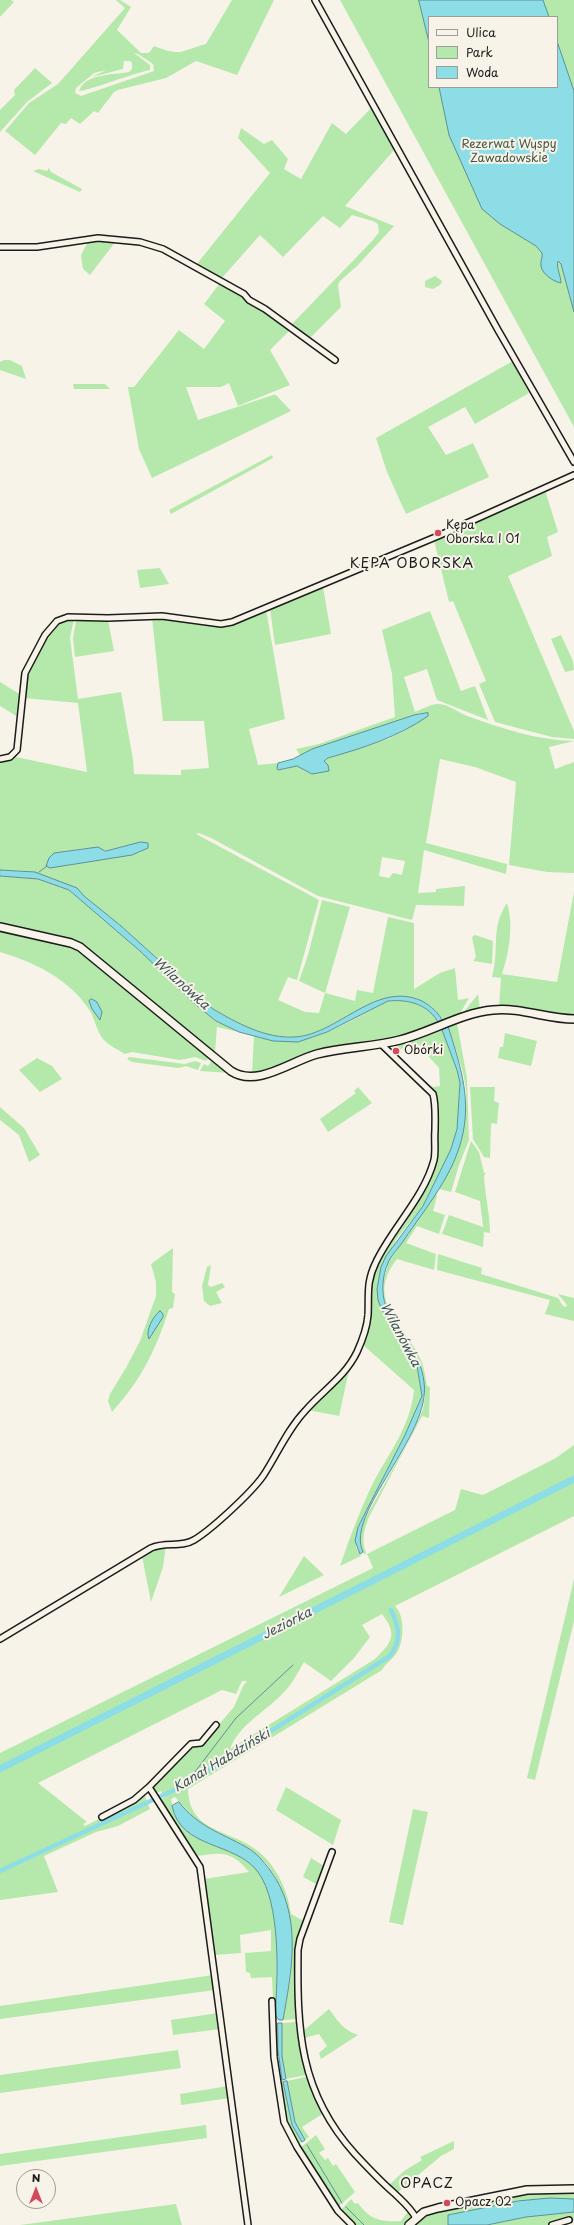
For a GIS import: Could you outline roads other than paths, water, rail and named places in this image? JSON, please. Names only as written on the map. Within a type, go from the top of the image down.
[{"type":"street","points":[[315,0],[498,330],[574,462]]},
{"type":"street","points":[[0,247],[37,247],[98,238],[156,246],[244,294],[249,300],[265,309],[335,360]]},
{"type":"street","points":[[0,759],[10,757],[17,750],[25,673],[45,635],[57,621],[68,617],[108,618],[162,616],[208,623],[221,624],[232,622],[453,529],[574,475]]},
{"type":"street","points":[[0,928],[71,943],[84,950],[234,1073],[249,1076],[261,1075],[327,1051],[401,1040],[441,1025],[494,1009],[521,1012],[556,1019],[574,1019]]},
{"type":"street","points":[[0,1639],[151,1548],[165,1543],[186,1544],[196,1539],[243,1499],[258,1483],[295,1423],[305,1410],[340,1377],[353,1359],[366,1329],[367,1285],[371,1272],[386,1242],[422,1188],[432,1167],[435,1151],[433,1094],[428,1087],[381,1044]]},
{"type":"street","points":[[102,1817],[134,1800],[149,1787],[191,1744],[201,1743],[216,1725]]},
{"type":"street","points":[[149,1787],[200,1867],[248,2225]]},
{"type":"street","points":[[332,1852],[300,1939],[298,1950],[298,2020],[302,2048],[313,2086],[326,2114],[338,2133],[371,2171],[408,2206],[416,2218]]},
{"type":"street","points":[[272,2001],[274,2057],[284,2122],[297,2147],[338,2211],[352,2225]]},
{"type":"street","points":[[409,2225],[416,2218],[431,2210],[527,2190],[574,2189]]},
{"type":"street","points":[[552,2225],[569,2220]]},
{"type":"water","points":[[419,0],[543,0],[549,16],[428,16],[428,38]]},
{"type":"water","points":[[558,44],[574,91],[574,312],[561,264],[558,261],[561,283],[546,275],[541,264],[542,253],[536,246],[500,224],[482,209],[449,135],[439,88],[558,88]]},
{"type":"water","points":[[428,713],[428,716],[392,736],[367,746],[328,758],[324,761],[328,765],[329,771],[312,774],[297,766],[278,770],[277,768],[278,763],[293,759],[312,749],[414,715]]},
{"type":"water","points":[[141,842],[148,843],[148,848],[132,855],[50,868],[46,866],[49,858],[54,853],[98,847],[105,851]]},
{"type":"water","name":"Wilanówka","points":[[0,870],[35,872],[77,888],[84,896],[121,926],[213,1009],[242,1025],[263,1033],[284,1037],[295,1037],[311,1034],[373,1002],[389,997],[405,996],[422,1001],[429,1005],[443,1022],[439,1024],[430,1012],[417,1004],[403,1001],[388,1001],[327,1032],[298,1042],[273,1041],[239,1032],[216,1021],[196,1005],[140,951],[69,890],[38,879],[0,876]]},
{"type":"water","points":[[92,999],[97,1002],[102,1012],[100,1020],[92,1009],[89,1001]]},
{"type":"water","name":"Wilanówka","points":[[448,1026],[460,1066],[465,1092],[466,1105],[463,1133],[454,1162],[439,1190],[389,1260],[384,1274],[383,1285],[383,1296],[386,1307],[409,1343],[419,1362],[424,1382],[423,1403],[415,1425],[403,1449],[376,1495],[366,1516],[360,1536],[363,1552],[360,1554],[355,1541],[358,1527],[405,1435],[422,1396],[417,1366],[382,1310],[378,1300],[377,1289],[381,1267],[386,1256],[423,1206],[451,1149],[457,1129],[460,1083],[457,1070],[442,1030]]},
{"type":"water","points":[[160,1311],[163,1314],[163,1317],[149,1339],[148,1332],[150,1324]]},
{"type":"water","points":[[179,1802],[202,1823],[253,1852],[270,1870],[280,1887],[287,1905],[291,1924],[292,1943],[292,1962],[283,2020],[279,2020],[275,2015],[277,1981],[276,1941],[271,1902],[265,1885],[258,1872],[248,1862],[236,1855],[197,1838],[186,1831],[177,1820],[172,1806]]},
{"type":"water","points":[[278,2023],[282,2023],[282,2056],[286,2079],[282,2080],[278,2050]]},
{"type":"water","points":[[287,2081],[295,2122],[305,2140],[302,2142],[292,2125],[283,2082]]},
{"type":"water","points":[[550,2198],[574,2199],[574,2212],[526,2217],[487,2225],[448,2225],[448,2215],[518,2201]]},
{"type":"waterway","points":[[39,872],[47,866]]},
{"type":"waterway","name":"Jeziorka","points":[[0,1769],[574,1479]]},
{"type":"waterway","name":"Kanał Habdziński","points":[[0,1871],[185,1785],[390,1656],[394,1650],[398,1638],[396,1622],[391,1610]]},
{"type":"waterway","points":[[185,1785],[236,1718],[293,1665]]},
{"type":"waterway","points":[[307,2145],[342,2203]]},
{"type":"waterway","points":[[346,2207],[364,2225]]},
{"type":"place","name":"Kępa Oborska I 01","points":[[438,533]]},
{"type":"place","name":"Obórki","points":[[396,1051]]},
{"type":"place","name":"Opacz 02","points":[[447,2203]]},
{"type":"district","name":"KĘPA OBORSKA","points":[[412,564]]},
{"type":"district","name":"OPACZ","points":[[427,2184]]},
{"type":"park label","name":"Rezerwat Wyspy Zawadowskie","points":[[509,152]]}]
